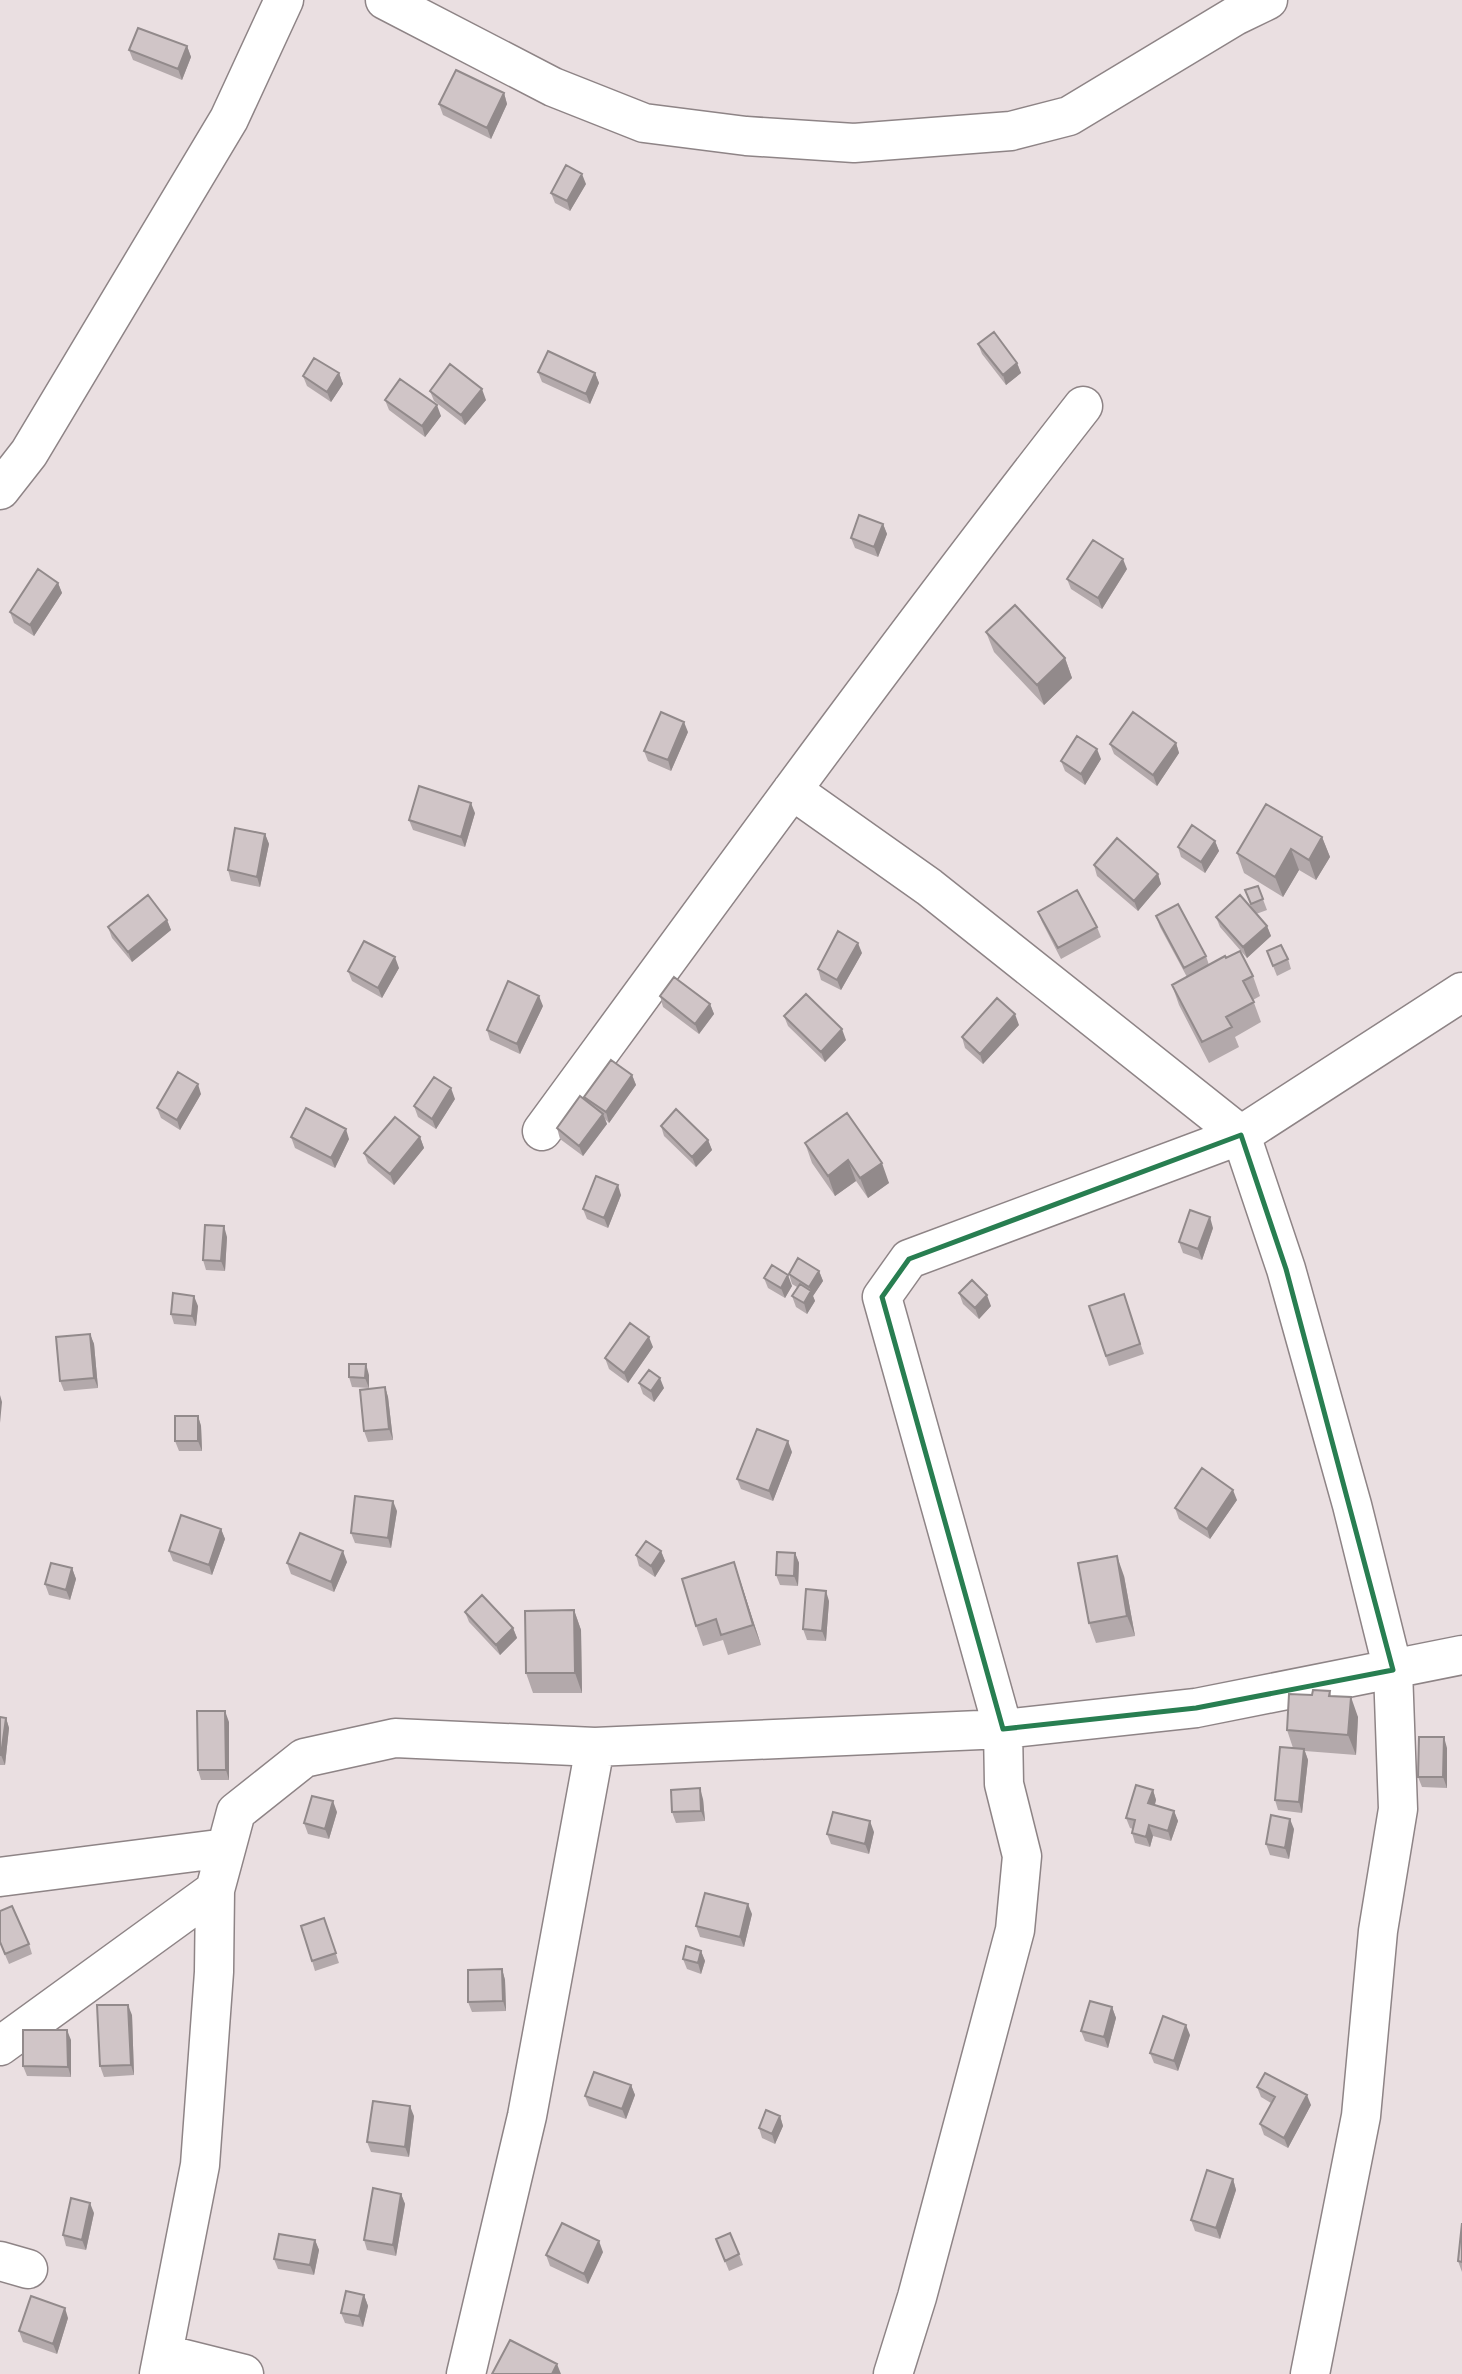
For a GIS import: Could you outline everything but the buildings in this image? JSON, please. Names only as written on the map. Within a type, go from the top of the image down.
[{"type":"street","points":[[0,490],[29,453],[229,119],[284,0]]},
{"type":"street","points":[[384,0],[552,88],[644,123],[746,136],[854,143],[1012,131],[1069,116],[1235,16],[1268,0]]},
{"type":"street","points":[[542,1131],[792,790],[996,517],[1083,406]]},
{"type":"street","points":[[792,790],[929,887],[1241,1135],[1297,1308],[1352,1505],[1393,1670],[1398,1809],[1378,1931],[1361,2116],[1310,2374]]},
{"type":"street","points":[[893,2374],[917,2297],[1014,1930],[1022,1856],[1004,1784],[1003,1729],[882,1297],[909,1259],[1241,1135],[1462,992]]},
{"type":"street","points":[[244,2374],[162,2364],[200,2165],[214,1972],[215,1891],[236,1812],[304,1758],[395,1738],[595,1747],[1003,1729],[1196,1707],[1462,1655]]},
{"type":"street","points":[[466,2374],[527,2116],[595,1747]]},
{"type":"street","points":[[0,1877],[226,1848]]},
{"type":"street","points":[[0,2046],[215,1891]]},
{"type":"highlighted area","points":[[1241,1135],[1286,1269],[1393,1670],[1196,1708],[1003,1729],[882,1297],[909,1259]]}]
